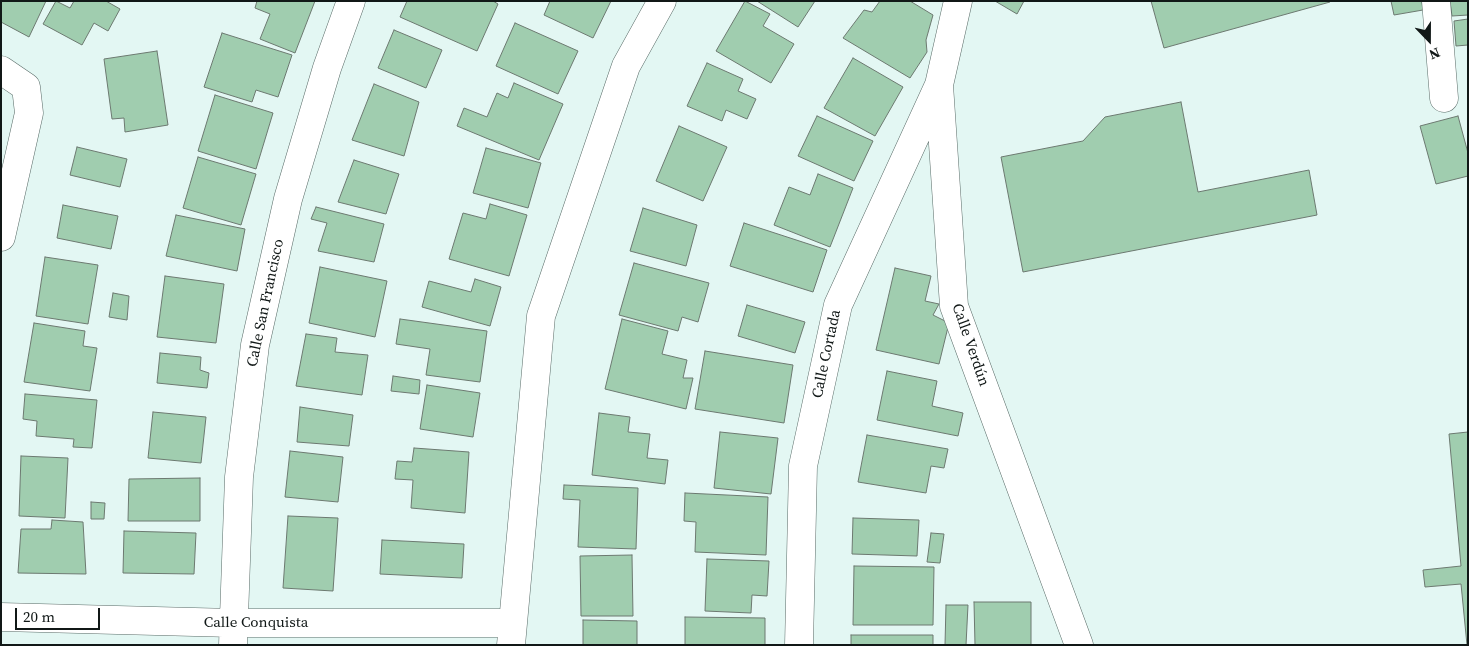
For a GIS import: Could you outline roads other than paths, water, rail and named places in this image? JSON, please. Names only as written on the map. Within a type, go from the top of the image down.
[{"type":"street","name":"Calle San Francisco","points":[[233,634],[239,477],[254,345],[288,199],[326,68],[351,1]]},
{"type":"street","points":[[512,634],[540,316],[626,66],[662,1]]},
{"type":"street","points":[[626,66],[672,1]]},
{"type":"street","name":"Calle Verdún","points":[[958,1],[939,85],[954,306],[1079,645]]},
{"type":"street","points":[[1436,1],[1444,98]]},
{"type":"street","points":[[1,70],[26,87],[29,113],[1,237]]},
{"type":"street","name":"Calle Cortada","points":[[799,645],[803,466],[838,305],[939,85]]},
{"type":"street","name":"Calle Conquista","points":[[1,617],[233,634],[512,634]]}]
